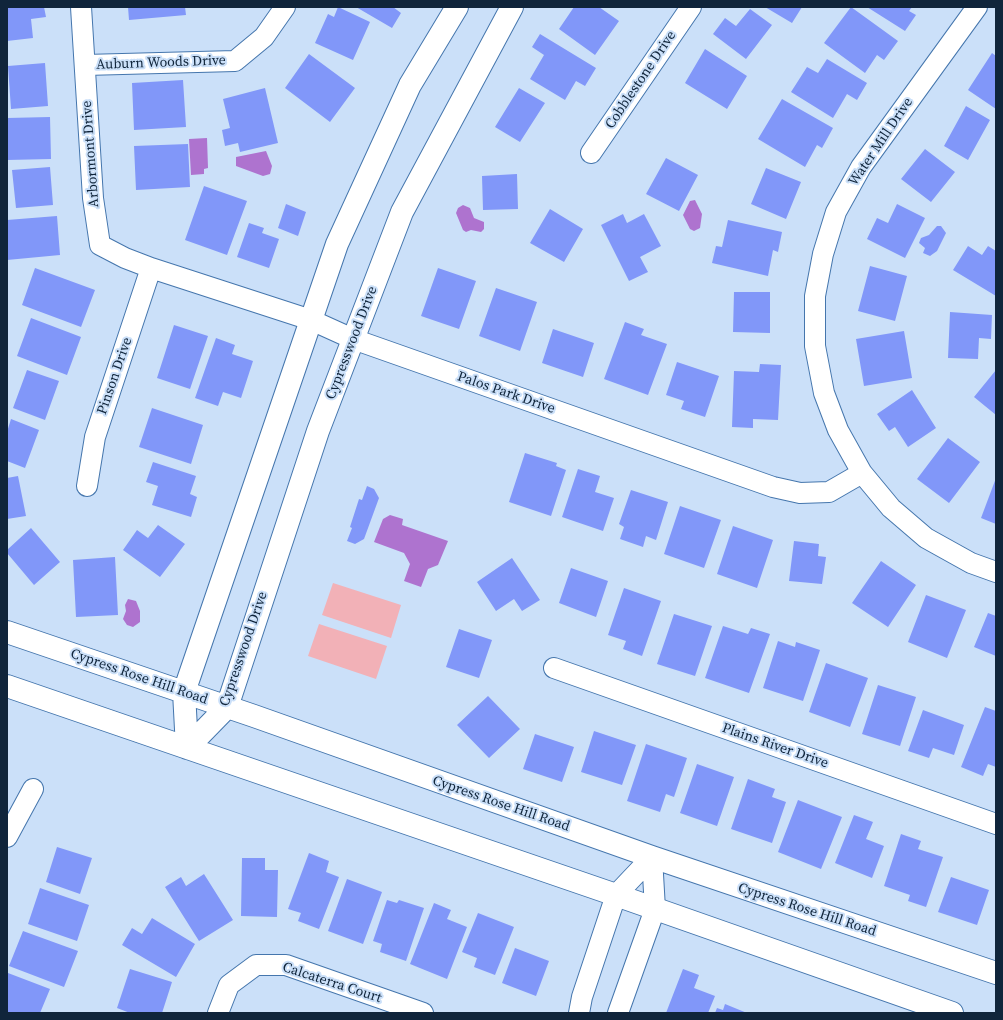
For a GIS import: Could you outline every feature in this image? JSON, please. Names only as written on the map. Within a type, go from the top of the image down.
[{"type":"main road","points":[[187,748],[184,692],[337,244],[404,100],[457,7]]},
{"type":"main road","name":"Cypresswood Drive","points":[[187,748],[227,707],[318,431],[402,212],[512,7]]},
{"type":"main road","name":"Cypress Rose Hill Road","points":[[7,632],[184,692],[652,857],[996,974]]},
{"type":"main road","points":[[7,686],[616,895],[952,1013]]},
{"type":"street","name":"Arbormont Drive","points":[[81,7],[93,198],[100,245],[124,258],[151,268]]},
{"type":"street","name":"Auburn Woods Drive","points":[[85,65],[235,61],[264,37],[285,7]]},
{"type":"street","name":"Cobblestone Drive","points":[[591,153],[691,7]]},
{"type":"street","name":"Water Mill Drive","points":[[977,7],[861,167],[836,212],[823,254],[815,296],[815,346],[824,393],[838,430],[862,473],[891,508],[926,538],[971,563],[996,572]]},
{"type":"street","name":"Palos Park Drive","points":[[151,268],[311,320],[353,339],[773,487],[800,493],[829,492],[862,473]]},
{"type":"street","name":"Pinson Drive","points":[[87,486],[95,437],[151,268]]},
{"type":"street","name":"Plains River Drive","points":[[554,668],[996,824]]},
{"type":"street","points":[[7,837],[34,789]]},
{"type":"street","points":[[579,1013],[582,997],[616,895],[652,857]]},
{"type":"street","points":[[618,1013],[655,909],[652,857]]},
{"type":"street","name":"Calcaterra Court","points":[[218,1013],[229,984],[256,965],[286,965],[423,1013]]},
{"type":"shaded area","points":[[207,138],[208,168],[204,169],[204,174],[191,175],[189,139]]},
{"type":"shaded area","points":[[266,151],[272,166],[270,174],[263,176],[236,166],[236,157]]},
{"type":"shaded area","points":[[695,200],[702,214],[700,228],[694,231],[690,229],[683,215],[690,201]]},
{"type":"shaded area","points":[[463,205],[470,208],[474,218],[484,222],[484,229],[481,232],[471,230],[466,232],[463,230],[456,213],[458,208]]},
{"type":"shaded area","points":[[390,515],[403,519],[402,525],[448,541],[438,565],[428,569],[421,587],[404,581],[410,564],[404,553],[374,542],[383,519]]},
{"type":"shaded area","points":[[333,583],[401,605],[391,638],[322,615]]},
{"type":"shaded area","points":[[128,599],[136,601],[140,611],[140,622],[133,627],[127,625],[123,619],[126,611],[125,605]]},
{"type":"shaded area","points":[[319,624],[387,646],[376,679],[308,656]]},
{"type":"building","points":[[7,7],[44,7],[46,17],[31,19],[33,38],[7,41]]},
{"type":"building","points":[[128,7],[185,7],[186,15],[129,20]]},
{"type":"building","points":[[338,7],[370,22],[353,60],[315,43],[328,14],[334,17]]},
{"type":"building","points":[[356,7],[393,7],[401,13],[392,28]]},
{"type":"building","points":[[574,7],[599,7],[619,21],[595,55],[559,29]]},
{"type":"building","points":[[765,7],[802,7],[792,23]]},
{"type":"building","points":[[851,7],[898,41],[884,60],[877,55],[865,73],[824,43]]},
{"type":"building","points":[[867,7],[912,7],[909,11],[916,15],[905,31]]},
{"type":"building","points":[[750,9],[772,25],[746,59],[713,34],[725,18],[736,26]]},
{"type":"building","points":[[540,34],[596,68],[585,86],[576,81],[565,100],[530,79],[544,55],[532,47]]},
{"type":"building","points":[[705,49],[747,76],[727,109],[685,83]]},
{"type":"building","points":[[992,53],[996,56],[996,109],[968,90]]},
{"type":"building","points":[[309,54],[355,88],[330,122],[285,88]]},
{"type":"building","points":[[827,59],[867,83],[857,100],[847,94],[833,118],[791,92],[807,67],[818,73]]},
{"type":"building","points":[[45,63],[48,106],[11,109],[8,66]]},
{"type":"building","points":[[183,80],[186,127],[134,130],[132,83]]},
{"type":"building","points":[[265,88],[278,143],[240,152],[238,143],[225,146],[222,130],[230,128],[223,99]]},
{"type":"building","points":[[519,88],[545,103],[520,142],[495,127]]},
{"type":"building","points":[[782,99],[833,128],[822,148],[817,145],[805,167],[758,139]]},
{"type":"building","points":[[966,106],[990,120],[968,160],[944,146]]},
{"type":"building","points":[[50,117],[51,159],[7,160],[7,118]]},
{"type":"building","points":[[188,144],[190,187],[136,190],[134,146]]},
{"type":"building","points":[[925,149],[955,172],[931,202],[901,179]]},
{"type":"building","points":[[666,158],[698,175],[679,211],[646,194]]},
{"type":"building","points":[[50,167],[53,205],[16,208],[12,170]]},
{"type":"building","points":[[766,168],[801,182],[786,219],[751,204]]},
{"type":"building","points":[[517,174],[518,209],[483,210],[482,176]]},
{"type":"building","points":[[204,186],[247,201],[227,255],[185,240]]},
{"type":"building","points":[[286,204],[306,212],[298,236],[278,228]]},
{"type":"building","points":[[897,204],[925,218],[905,258],[867,239],[877,218],[888,223]]},
{"type":"building","points":[[550,209],[583,229],[564,262],[530,243]]},
{"type":"building","points":[[623,214],[627,223],[644,214],[661,246],[640,257],[648,272],[629,281],[601,225]]},
{"type":"building","points":[[57,216],[60,255],[7,260],[7,220]]},
{"type":"building","points":[[728,220],[782,232],[778,252],[773,250],[768,276],[712,263],[716,246],[722,247]]},
{"type":"building","points":[[249,223],[264,228],[262,233],[279,239],[269,268],[237,257]]},
{"type":"building","points":[[937,226],[941,226],[946,233],[937,251],[930,256],[923,253],[925,248],[919,243],[921,238],[929,235]]},
{"type":"building","points":[[968,246],[982,255],[988,246],[996,251],[996,296],[953,270]]},
{"type":"building","points":[[870,266],[907,276],[895,321],[858,311]]},
{"type":"building","points":[[35,268],[95,290],[81,327],[22,305]]},
{"type":"building","points":[[438,268],[476,281],[459,329],[421,316]]},
{"type":"building","points":[[496,288],[537,302],[520,351],[479,336]]},
{"type":"building","points":[[734,292],[770,292],[770,333],[733,332]]},
{"type":"building","points":[[950,312],[992,315],[991,339],[979,338],[978,359],[948,358]]},
{"type":"building","points":[[31,318],[81,337],[67,375],[17,356]]},
{"type":"building","points":[[625,322],[644,329],[641,335],[667,344],[648,395],[604,379]]},
{"type":"building","points":[[174,325],[208,336],[190,389],[157,378]]},
{"type":"building","points":[[553,329],[594,343],[583,377],[542,363]]},
{"type":"building","points":[[904,331],[912,378],[864,386],[856,339]]},
{"type":"building","points":[[216,338],[235,345],[232,354],[253,361],[241,398],[223,392],[218,406],[195,398]]},
{"type":"building","points":[[677,362],[719,376],[705,417],[681,409],[684,401],[666,395]]},
{"type":"building","points":[[760,364],[781,365],[778,420],[753,419],[753,428],[732,427],[734,371],[759,372]]},
{"type":"building","points":[[27,370],[59,381],[45,420],[13,408]]},
{"type":"building","points":[[996,370],[996,415],[974,397]]},
{"type":"building","points":[[912,390],[936,428],[908,447],[895,427],[889,431],[877,414]]},
{"type":"building","points":[[152,408],[203,425],[191,464],[139,447]]},
{"type":"building","points":[[11,419],[39,430],[25,468],[7,461],[7,432]]},
{"type":"building","points":[[948,438],[980,462],[949,503],[917,479]]},
{"type":"building","points":[[525,453],[557,463],[556,466],[566,470],[551,516],[509,502]]},
{"type":"building","points":[[153,462],[196,476],[190,494],[197,497],[191,517],[152,505],[158,486],[146,482]]},
{"type":"building","points":[[578,469],[600,476],[595,492],[614,498],[603,531],[562,517]]},
{"type":"building","points":[[18,476],[26,516],[7,519],[7,478]]},
{"type":"building","points":[[996,478],[996,524],[981,518]]},
{"type":"building","points":[[367,486],[374,489],[379,498],[364,539],[355,544],[347,541],[352,528],[350,527],[359,499],[362,500]]},
{"type":"building","points":[[631,490],[668,502],[656,540],[646,536],[643,547],[620,539],[624,527],[619,524]]},
{"type":"building","points":[[680,506],[721,520],[704,568],[664,554]]},
{"type":"building","points":[[158,525],[185,544],[160,577],[123,550],[137,530],[148,538]]},
{"type":"building","points":[[733,526],[773,540],[757,588],[717,574]]},
{"type":"building","points":[[31,528],[60,562],[34,585],[7,553],[7,550]]},
{"type":"building","points":[[794,541],[819,544],[818,556],[826,557],[822,584],[789,581]]},
{"type":"building","points":[[115,557],[118,615],[76,617],[73,560]]},
{"type":"building","points":[[512,558],[540,600],[522,611],[514,599],[496,611],[477,582]]},
{"type":"building","points":[[881,561],[916,585],[888,627],[852,603]]},
{"type":"building","points":[[571,568],[608,581],[596,617],[559,603]]},
{"type":"building","points":[[624,588],[661,601],[642,656],[623,649],[626,641],[608,635]]},
{"type":"building","points":[[926,595],[966,610],[947,658],[908,642]]},
{"type":"building","points":[[988,613],[996,616],[996,656],[974,647]]},
{"type":"building","points":[[674,614],[712,626],[695,676],[657,664]]},
{"type":"building","points":[[723,626],[748,634],[751,628],[770,634],[749,693],[705,678]]},
{"type":"building","points":[[459,629],[492,640],[479,678],[446,667]]},
{"type":"building","points":[[778,641],[795,647],[796,642],[820,650],[803,701],[763,688]]},
{"type":"building","points":[[826,663],[868,678],[850,727],[809,712]]},
{"type":"building","points":[[878,685],[916,697],[900,746],[862,734]]},
{"type":"building","points":[[488,696],[520,729],[489,758],[457,725]]},
{"type":"building","points":[[985,707],[996,711],[996,767],[988,764],[983,776],[961,767]]},
{"type":"building","points":[[923,710],[964,725],[954,755],[933,748],[929,758],[908,751]]},
{"type":"building","points":[[594,731],[636,745],[622,785],[581,772]]},
{"type":"building","points":[[535,734],[574,747],[562,782],[523,769]]},
{"type":"building","points":[[646,744],[687,758],[674,797],[666,794],[660,812],[627,801]]},
{"type":"building","points":[[697,764],[734,777],[717,826],[680,813]]},
{"type":"building","points":[[748,779],[775,789],[772,797],[786,802],[772,843],[731,829]]},
{"type":"building","points":[[798,800],[842,817],[821,869],[778,852]]},
{"type":"building","points":[[854,815],[873,822],[866,839],[884,846],[872,878],[835,863]]},
{"type":"building","points":[[901,834],[921,841],[918,849],[943,857],[926,907],[908,901],[910,895],[884,886]]},
{"type":"building","points":[[57,847],[92,858],[80,894],[46,882]]},
{"type":"building","points":[[309,853],[329,861],[326,872],[339,877],[319,929],[298,921],[301,913],[288,909]]},
{"type":"building","points":[[242,858],[265,858],[265,870],[278,870],[277,917],[241,916]]},
{"type":"building","points":[[204,874],[233,920],[199,941],[165,887],[181,877],[186,886]]},
{"type":"building","points":[[951,877],[989,890],[977,925],[938,912]]},
{"type":"building","points":[[347,879],[382,892],[363,944],[328,931]]},
{"type":"building","points":[[40,888],[89,905],[77,941],[28,924]]},
{"type":"building","points":[[387,900],[397,903],[399,900],[424,908],[406,961],[380,952],[382,944],[373,941]]},
{"type":"building","points":[[434,903],[451,910],[447,919],[467,927],[447,979],[410,964]]},
{"type":"building","points":[[478,913],[514,927],[495,975],[474,967],[477,958],[462,952]]},
{"type":"building","points":[[152,918],[195,944],[176,977],[122,945],[132,928],[142,934]]},
{"type":"building","points":[[23,931],[78,951],[64,987],[9,966]]},
{"type":"building","points":[[515,948],[549,961],[536,996],[502,983]]},
{"type":"building","points":[[130,969],[172,982],[162,1013],[130,1013],[117,1008]]},
{"type":"building","points":[[683,969],[699,975],[694,988],[715,996],[708,1013],[666,1013]]},
{"type":"building","points":[[8,973],[50,989],[40,1013],[7,1012]]},
{"type":"building","points":[[725,1004],[747,1013],[715,1013],[717,1008],[723,1010]]}]
